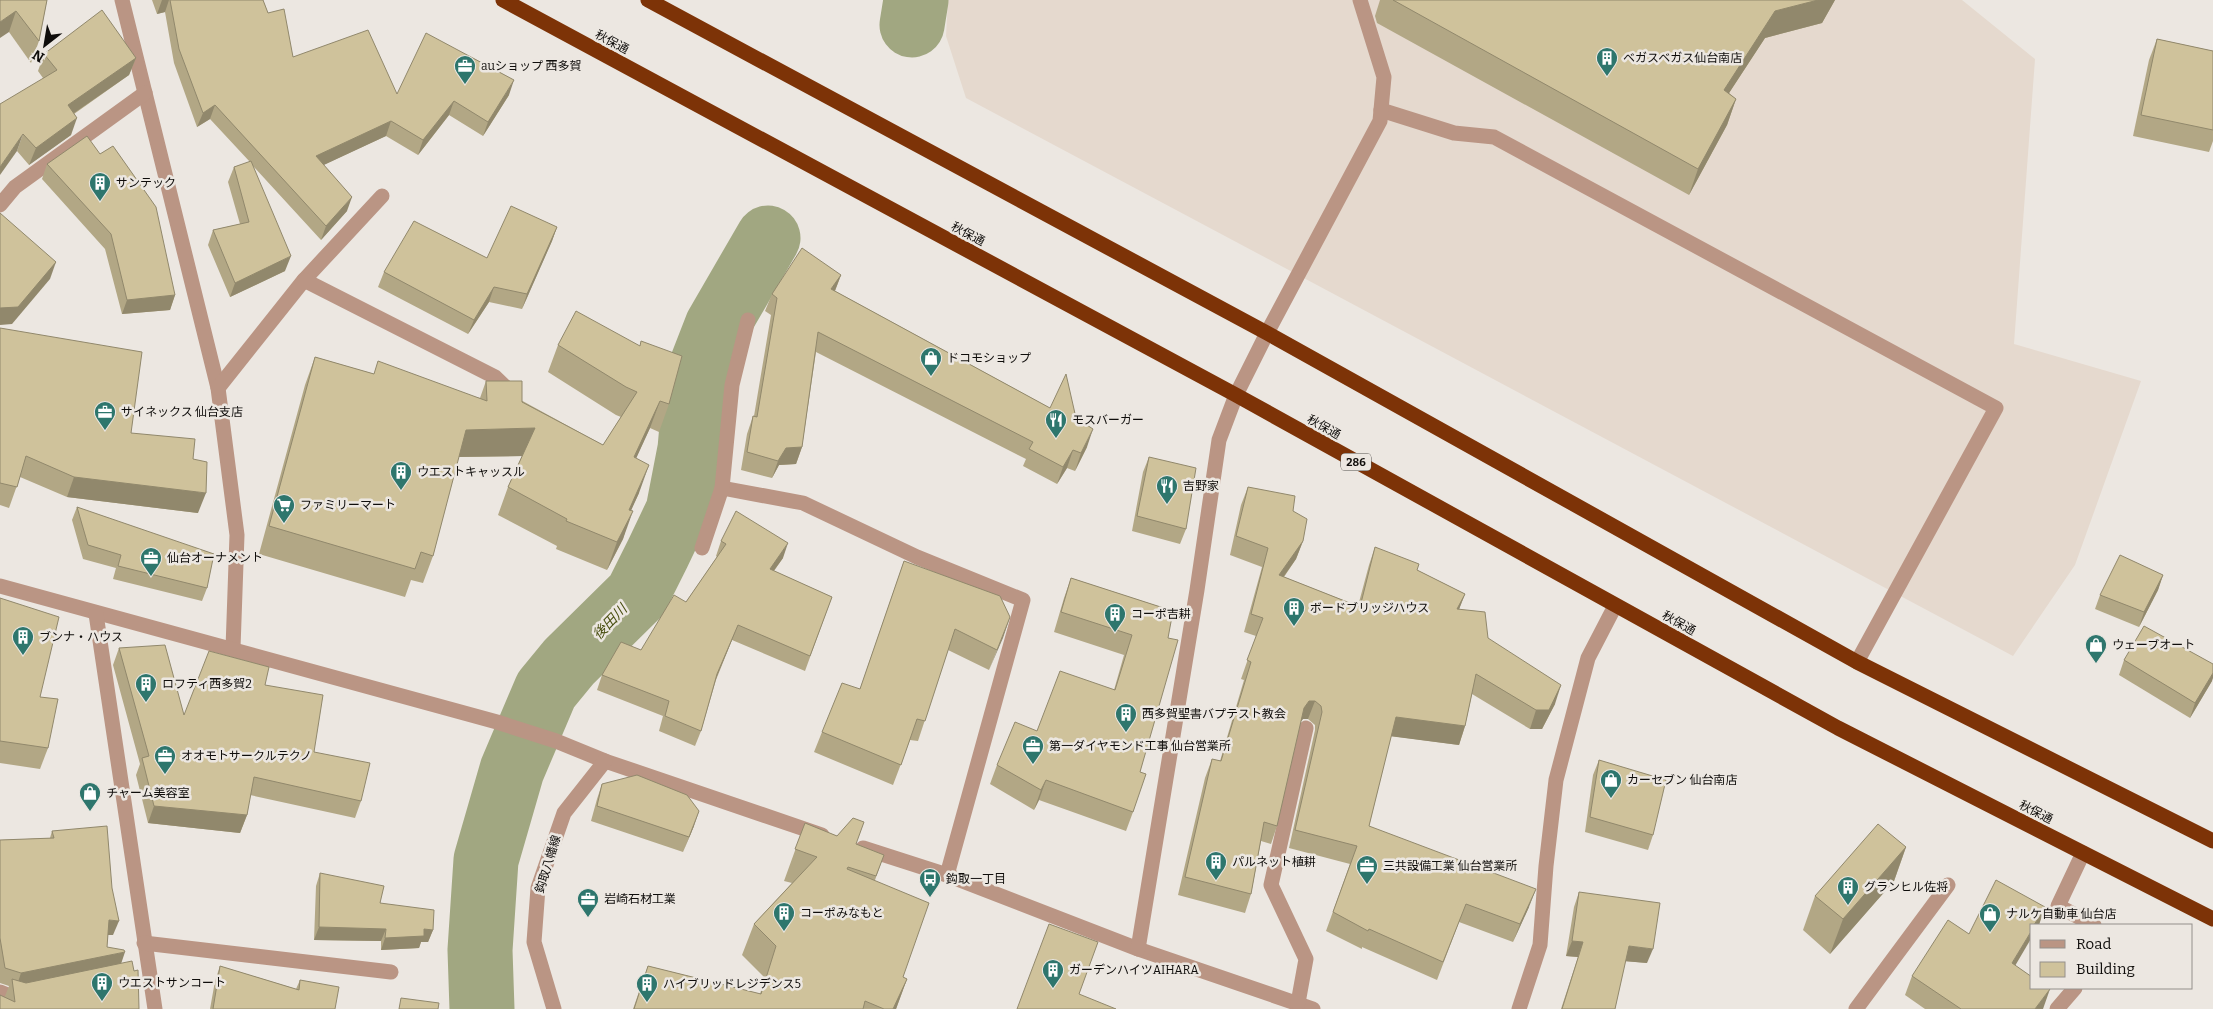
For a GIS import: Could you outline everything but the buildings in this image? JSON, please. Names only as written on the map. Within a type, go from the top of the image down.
[{"type":"highway","name":"秋保通","points":[[503,0],[1236,395],[1838,728],[2213,919]]},
{"type":"highway","points":[[648,0],[1267,333],[1857,662],[2213,841]]},
{"type":"street","points":[[122,0],[218,388],[237,536],[233,648]]},
{"type":"street","points":[[1138,949],[1196,600],[1219,440],[1236,395],[1267,333],[1380,121],[1384,77],[1360,0]]},
{"type":"street","points":[[0,205],[16,187],[145,92]]},
{"type":"street","points":[[1381,110],[1454,133],[1494,137],[1996,408],[1857,662]]},
{"type":"street","points":[[218,388],[304,280],[382,196]]},
{"type":"street","points":[[304,280],[495,376],[526,407]]},
{"type":"street","points":[[702,548],[722,488],[732,385],[748,320]]},
{"type":"street","points":[[722,488],[803,503],[917,558],[1023,600],[947,875]]},
{"type":"street","points":[[0,586],[96,614],[233,648],[497,722],[556,741],[605,761],[947,875],[1138,949],[1313,1009]]},
{"type":"street","points":[[1519,1009],[1540,946],[1546,866],[1556,780],[1588,658],[1615,606]]},
{"type":"street","points":[[96,614],[144,943],[143,972],[154,1009]]},
{"type":"street","points":[[1298,1003],[1306,959],[1271,885],[1306,728]]},
{"type":"street","name":"鈎取八幡線","points":[[554,1009],[534,942],[538,888],[564,813],[605,761]]},
{"type":"street","points":[[2083,853],[2058,906],[2092,924]]},
{"type":"street","points":[[1856,1009],[1948,886]]},
{"type":"street","points":[[144,943],[391,972]]},
{"type":"street","points":[[2057,1009],[2074,989]]},
{"type":"street","points":[[0,992],[15,998],[34,994]]},
{"type":"shaded area","points":[[948,0],[1962,0],[2035,59],[2014,344],[2141,381],[2075,565],[2013,656],[966,98],[946,36]]},
{"type":"waterway","name":"後田川","points":[[912,25],[916,0]]},
{"type":"waterway","name":"後田川","points":[[482,1009],[480,950],[486,860],[512,770],[546,690],[569,662],[637,595],[658,553],[678,511],[690,449],[696,380],[717,326],[768,238]]},
{"type":"place","name":"ベガスベガス仙台南店","points":[[1607,77]]},
{"type":"place","name":"auショップ 西多賀","points":[[465,85]]},
{"type":"place","name":"サンテック","points":[[100,202]]},
{"type":"place","name":"ドコモショップ","points":[[931,377]]},
{"type":"place","name":"サイネックス 仙台支店","points":[[105,431]]},
{"type":"place","name":"モスバーガー","points":[[1056,439]]},
{"type":"place","name":"ウエストキャッスル","points":[[401,491]]},
{"type":"place","name":"吉野家","points":[[1167,505]]},
{"type":"place","name":"ファミリーマート","points":[[284,524]]},
{"type":"place","name":"仙台オーナメント","points":[[151,577]]},
{"type":"place","name":"ボードブリッジハウス","points":[[1294,627]]},
{"type":"place","name":"コーポ吉耕","points":[[1115,633]]},
{"type":"place","name":"ブンナ・ハウス","points":[[23,656]]},
{"type":"place","name":"ウェーブオート","points":[[2096,664]]},
{"type":"place","name":"ロフティ西多賀2","points":[[146,703]]},
{"type":"place","name":"西多賀聖書バプテスト教会","points":[[1126,733]]},
{"type":"place","name":"第一ダイヤモンド工事 仙台営業所","points":[[1033,765]]},
{"type":"place","name":"オオモトサークルテクノ","points":[[165,775]]},
{"type":"place","name":"カーセブン 仙台南店","points":[[1611,799]]},
{"type":"place","name":"チャーム美容室","points":[[90,812]]},
{"type":"place","name":"パルネット植耕","points":[[1216,881]]},
{"type":"place","name":"三共設備工業 仙台営業所","points":[[1367,885]]},
{"type":"place","name":"鈎取一丁目","points":[[930,898]]},
{"type":"place","name":"グランヒル佐将","points":[[1848,906]]},
{"type":"place","name":"岩崎石材工業","points":[[588,918]]},
{"type":"place","name":"コーポみなもと","points":[[784,932]]},
{"type":"place","name":"ナルケ自動車 仙台店","points":[[1990,933]]},
{"type":"place","name":"ガーデンハイツAIHARA","points":[[1053,989]]},
{"type":"place","name":"ウエストサンコート","points":[[102,1002]]},
{"type":"place","name":"ハイブリッドレジデンス5","points":[[647,1003]]}]
